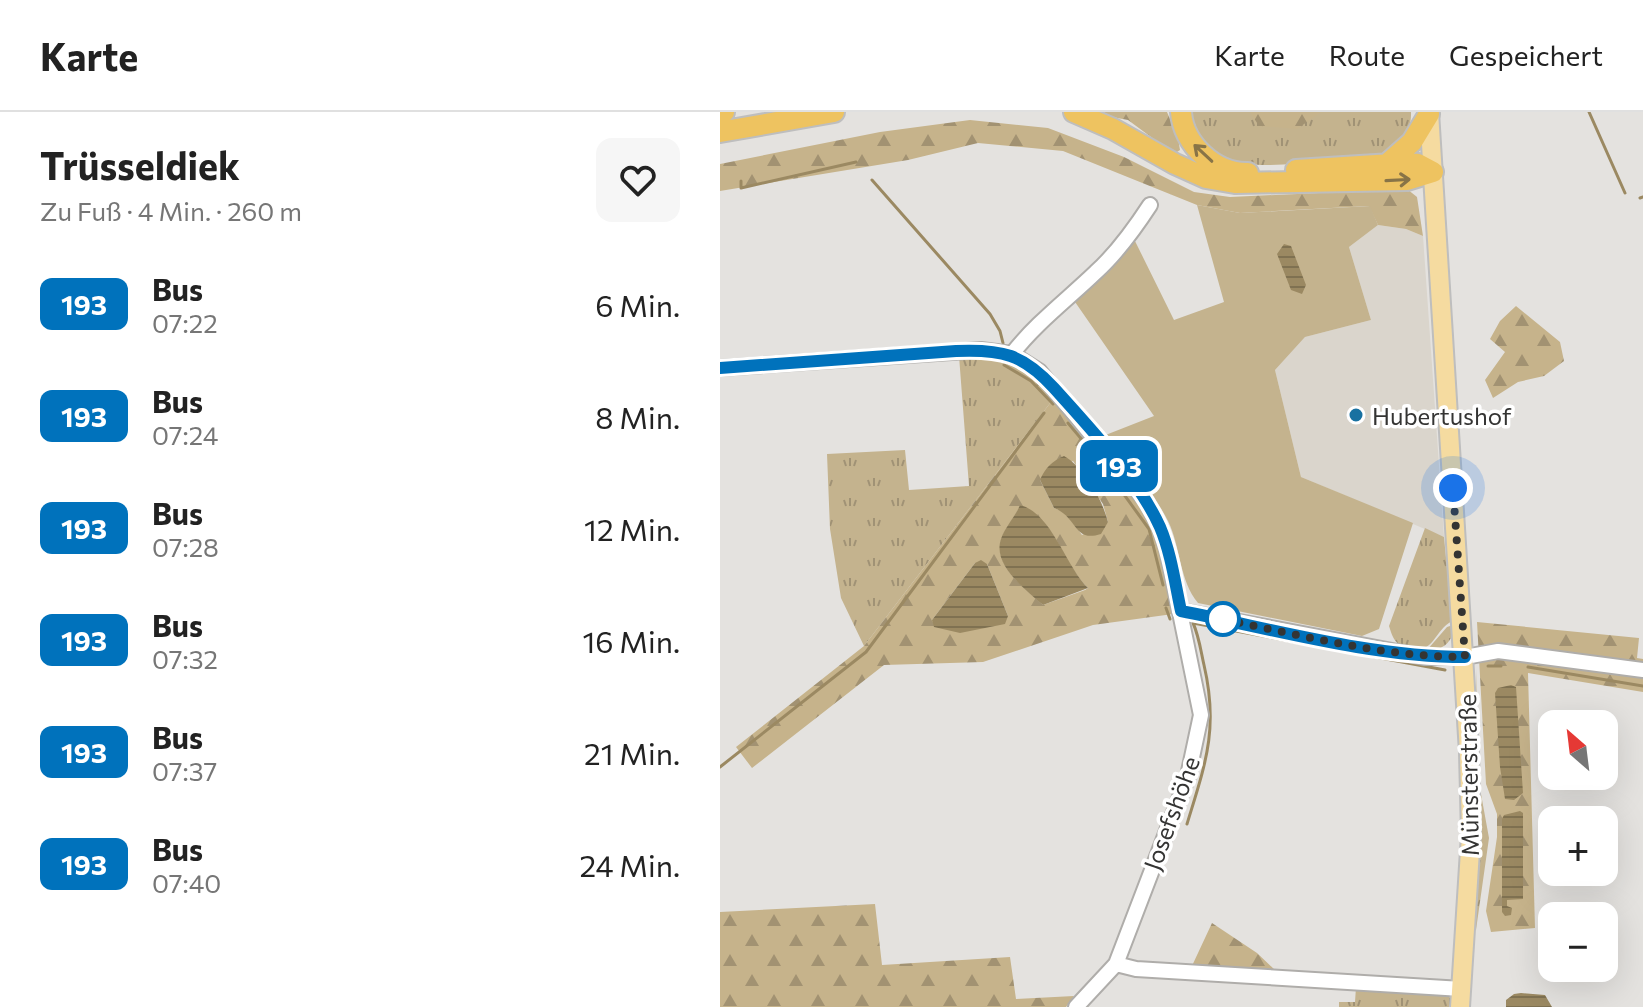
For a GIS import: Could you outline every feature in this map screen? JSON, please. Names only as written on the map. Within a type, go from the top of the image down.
[{"type":"highway","points":[[720,132],[834,112]]},
{"type":"highway","points":[[1074,112],[1206,178],[1235,183],[1407,180],[1433,172]]},
{"type":"highway","points":[[1181,112],[1190,141],[1202,155],[1215,164],[1242,173],[1387,164],[1418,164],[1433,172]]},
{"type":"highway","points":[[1387,164],[1412,142],[1429,113]]},
{"type":"main road","name":"Münsterstraße","points":[[1429,113],[1465,657],[1471,835],[1461,998]]},
{"type":"street","points":[[720,368],[956,351],[1012,354],[1024,338],[1099,270],[1150,205]]},
{"type":"street","name":"Josefshöhe","points":[[1012,354],[1039,371],[1146,501],[1167,549],[1201,715],[1188,776],[1116,964],[1076,1007]]},
{"type":"street","points":[[1181,611],[1424,657],[1465,657],[1498,651],[1643,670]]},
{"type":"street","points":[[1116,964],[1136,969],[1461,998]]},
{"type":"shaded area","points":[[1378,225],[1406,229],[1423,236],[1444,537],[1301,477],[1275,370],[1305,337],[1371,320],[1349,247]]},
{"type":"shaded area","points":[[1284,244],[1291,246],[1306,285],[1302,294],[1291,290],[1277,254]]},
{"type":"shaded area","points":[[1064,456],[1086,476],[1102,504],[1108,522],[1101,534],[1092,536],[1080,532],[1068,517],[1054,508],[1040,480],[1049,465]]},
{"type":"shaded area","points":[[1020,505],[1041,518],[1088,588],[1043,605],[1012,576],[999,549],[1001,539]]},
{"type":"shaded area","points":[[981,560],[987,564],[1008,616],[1005,624],[960,633],[934,627],[932,620],[975,563]]},
{"type":"shaded area","points":[[1516,687],[1523,793],[1514,800],[1505,799],[1495,693],[1498,688]]},
{"type":"shaded area","points":[[1523,813],[1523,899],[1507,900],[1507,906],[1512,908],[1511,915],[1505,916],[1502,912],[1502,819],[1504,815]]},
{"type":"shaded area","points":[[1521,993],[1545,995],[1552,1007],[1506,1007],[1506,1000]]},
{"type":"green space","points":[[1104,112],[1167,112],[1180,150],[1174,154],[1128,120],[1107,116]]},
{"type":"green space","points":[[1191,112],[1411,112],[1411,120],[1402,140],[1374,161],[1262,165],[1226,158],[1212,149],[1200,134]]},
{"type":"green space","points":[[1250,112],[1321,112],[1297,129],[1259,126]]},
{"type":"green space","points":[[970,120],[1048,128],[1124,157],[1194,192],[1230,197],[1407,189],[1417,197],[1423,236],[1406,229],[1378,225],[1369,206],[1240,213],[1197,205],[1063,151],[978,143],[908,160],[720,191],[720,164],[880,132]]},
{"type":"green space","points":[[1197,205],[1240,213],[1370,206],[1378,225],[1349,247],[1371,320],[1305,337],[1275,370],[1301,477],[1413,523],[1379,629],[1362,636],[1198,603],[1187,584],[1172,531],[1162,509],[1103,436],[1154,416],[1073,299],[1133,237],[1174,320],[1224,302]]},
{"type":"green space","points":[[1516,306],[1560,342],[1564,361],[1544,376],[1518,382],[1493,398],[1485,380],[1505,352],[1490,339],[1500,321]]},
{"type":"green space","points":[[959,356],[1011,365],[1054,398],[864,646],[841,598],[830,529],[827,454],[905,450],[909,490],[969,486]]},
{"type":"green space","points":[[1054,398],[1138,504],[1151,525],[1160,549],[1173,614],[1093,625],[983,662],[884,665],[752,768],[736,747],[864,646]],"holes":[[[1073,461],[1103,504],[1108,522],[1082,535],[1065,512],[1054,508],[1040,480]],[[1020,506],[1032,512],[1050,531],[1088,588],[1043,605],[1010,574],[1004,564],[1000,544]],[[975,563],[987,564],[1008,616],[932,620]]]},
{"type":"green space","points":[[1425,528],[1444,537],[1452,621],[1429,645],[1410,649],[1396,641],[1389,626]]},
{"type":"green space","points":[[1477,622],[1639,638],[1637,658],[1643,659],[1643,692],[1528,673],[1535,928],[1491,932],[1486,911],[1497,837],[1497,814],[1486,784]]},
{"type":"green space","points":[[1453,625],[1452,636],[1446,644],[1427,650],[1447,627]]},
{"type":"green space","points":[[1476,668],[1479,783],[1489,838],[1476,930],[1473,929],[1477,840]]},
{"type":"green space","points":[[875,904],[882,965],[1010,957],[1016,999],[1074,996],[1066,1007],[720,1007],[720,912]]},
{"type":"green space","points":[[1212,923],[1257,953],[1277,972],[1191,968]]},
{"type":"green space","points":[[1356,987],[1448,994],[1452,1000],[1451,1007],[1339,1007],[1339,1002],[1355,1002]]},
{"type":"waterway","points":[[1589,112],[1625,193]]},
{"type":"waterway","points":[[741,181],[741,188],[856,162]]},
{"type":"waterway","points":[[872,180],[990,314],[1003,343]]},
{"type":"waterway","points":[[1004,365],[1031,381],[1053,404]]},
{"type":"waterway","points":[[720,767],[866,652],[1044,413]]},
{"type":"waterway","points":[[1068,423],[1149,529],[1163,585]]},
{"type":"waterway","points":[[1166,608],[1170,619]]},
{"type":"waterway","points":[[1193,623],[1445,670]]},
{"type":"waterway","points":[[1187,824],[1204,765],[1210,728],[1208,688],[1193,623]]},
{"type":"waterway","points":[[1488,666],[1501,666]]},
{"type":"waterway","points":[[1528,667],[1643,686]]},
{"type":"bus line","name":"193","points":[[720,368],[956,351],[1012,354],[1039,371],[1146,501],[1167,549],[1181,611],[1379,650],[1424,657],[1465,657]]},
{"type":"place","name":"Hubertushof","points":[[1356,415]]},
{"type":"route","points":[[1223,619],[1210,617],[1379,650],[1424,657],[1465,657],[1453,488]]}]
